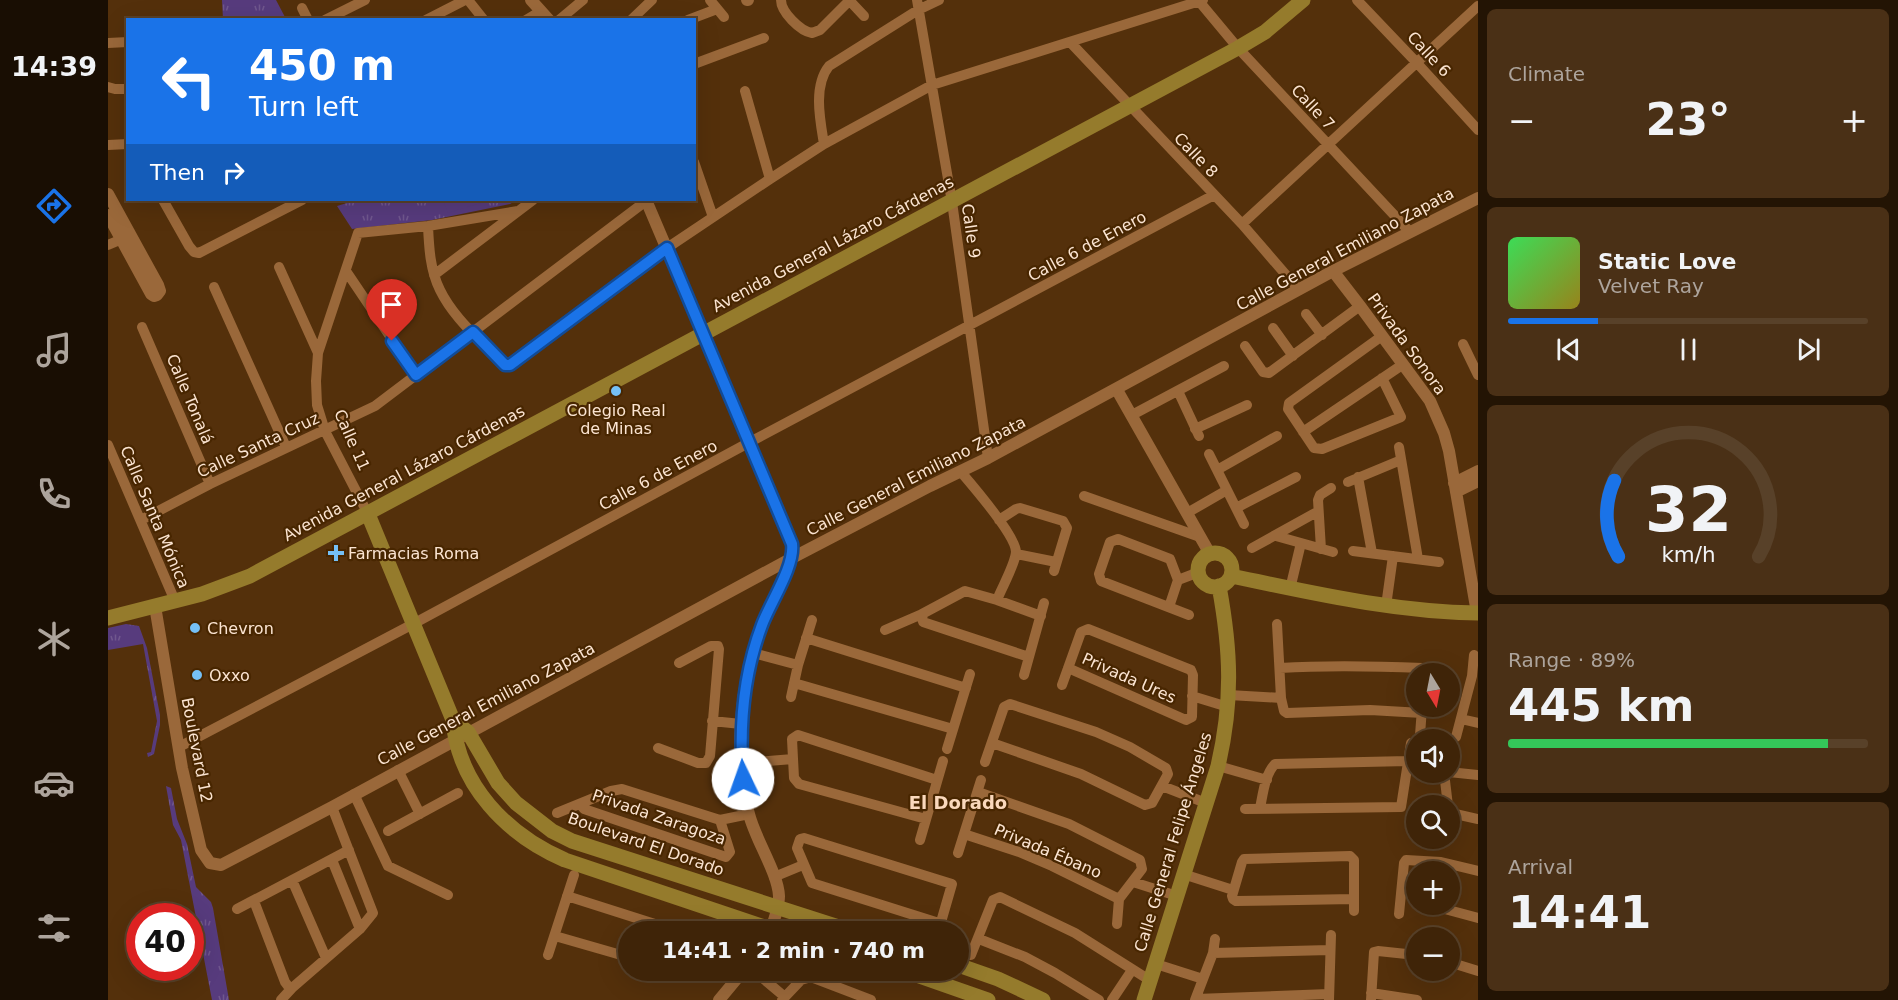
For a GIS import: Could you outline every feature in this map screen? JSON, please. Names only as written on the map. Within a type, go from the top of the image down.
[{"type":"main road","name":"Avenida General Lázaro Cárdenas","points":[[108,618],[175,601],[250,576],[1238,48],[1265,32],[1303,0]]},
{"type":"main road","name":"Calle 11","points":[[368,514],[453,720],[454,740]]},
{"type":"main road","points":[[1225,581],[1232,565],[1226,556],[1215,553],[1201,561],[1200,578],[1208,585],[1225,581],[1290,589],[1386,606],[1448,613],[1477,613]]},
{"type":"main road","name":"Calle General Felipe Ángeles","points":[[1144,1000],[1218,766],[1224,738],[1230,669],[1225,581]]},
{"type":"main road","name":"Calle 11","points":[[453,720],[468,732]]},
{"type":"main road","name":"Boulevard El Dorado","points":[[468,732],[504,790],[532,818],[552,831],[572,841],[820,921]]},
{"type":"main road","points":[[454,740],[476,787],[489,806],[514,830],[543,851],[744,921]]},
{"type":"main road","points":[[969,969],[1043,1000]]},
{"type":"main road","points":[[934,981],[988,1000]]},
{"type":"street","points":[[329,18],[365,0]]},
{"type":"street","points":[[430,18],[466,0],[482,18]]},
{"type":"street","points":[[531,0],[545,15]]},
{"type":"street","points":[[561,18],[583,0]]},
{"type":"street","points":[[633,18],[652,0]]},
{"type":"street","points":[[696,18],[721,13],[710,0]]},
{"type":"street","points":[[781,1],[783,9],[799,26],[812,33],[820,30],[849,0],[864,16]]},
{"type":"street","points":[[824,144],[819,105],[820,88],[825,71],[833,62],[917,5],[939,0]]},
{"type":"street","name":"Calle 6","points":[[1357,0],[1478,130]]},
{"type":"street","points":[[518,211],[428,226],[429,251],[440,290],[450,306],[473,332],[499,361],[507,365],[667,248],[770,179],[824,144],[932,85],[1200,1]]},
{"type":"street","name":"Calle 7","points":[[1200,1],[1238,48],[1410,232]]},
{"type":"street","name":"Calle 9","points":[[917,5],[952,202],[988,458]]},
{"type":"street","points":[[1242,224],[1478,6]]},
{"type":"street","points":[[302,8],[307,18]]},
{"type":"street","points":[[696,63],[764,38]]},
{"type":"street","points":[[108,43],[126,42]]},
{"type":"street","name":"Calle 8","points":[[1070,42],[1242,224],[1299,290]]},
{"type":"street","points":[[108,87],[126,89]]},
{"type":"street","points":[[745,92],[770,179]]},
{"type":"street","points":[[108,145],[126,144]]},
{"type":"street","points":[[696,168],[713,217]]},
{"type":"street","points":[[108,194],[126,237]]},
{"type":"street","name":"Calle 6 de Enero","points":[[179,747],[1214,195]]},
{"type":"street","name":"Calle General Emiliano Zapata","points":[[210,863],[216,865],[226,863],[792,558],[1117,390],[1333,271],[1478,198]]},
{"type":"street","points":[[164,201],[189,246],[194,252],[199,253],[299,201]]},
{"type":"street","points":[[435,275],[532,201]]},
{"type":"street","name":"Calle Santa Cruz","points":[[141,520],[210,484],[375,406],[645,201]]},
{"type":"street","points":[[646,201],[790,536],[793,551],[792,558],[762,624],[753,653],[741,724],[742,763],[748,814],[774,877],[779,897],[775,921]]},
{"type":"street","points":[[108,215],[126,237]]},
{"type":"street","name":"Calle 11","points":[[368,514],[325,431],[317,405],[318,353],[358,233],[428,226]]},
{"type":"street","points":[[108,245],[126,237]]},
{"type":"street","points":[[279,267],[318,353]]},
{"type":"street","name":"Privada Sonora","points":[[1333,271],[1430,401],[1438,417],[1444,433],[1475,582],[1477,613]]},
{"type":"street","points":[[346,272],[416,375]]},
{"type":"street","points":[[214,287],[286,447]]},
{"type":"street","points":[[1245,346],[1266,373],[1293,356],[1360,306]]},
{"type":"street","points":[[1306,314],[1322,335]]},
{"type":"street","name":"Calle Tonalá","points":[[142,327],[210,484]]},
{"type":"street","points":[[1273,328],[1293,356]]},
{"type":"street","points":[[1382,336],[1289,403],[1288,409],[1314,448],[1322,449],[1401,417],[1382,378]]},
{"type":"street","points":[[1462,344],[1478,375]]},
{"type":"street","points":[[1303,432],[1402,365]]},
{"type":"street","points":[[1132,415],[1224,366]]},
{"type":"street","points":[[1117,390],[1210,554]]},
{"type":"street","points":[[1178,391],[1197,432],[1246,405]]},
{"type":"street","points":[[1217,470],[1277,436]]},
{"type":"street","name":"Calle Santa Mónica","points":[[108,445],[175,601]]},
{"type":"street","points":[[1399,447],[1418,559]]},
{"type":"street","points":[[1209,454],[1244,524]]},
{"type":"street","points":[[1372,553],[1353,479],[1401,460]]},
{"type":"street","points":[[1455,487],[1478,471]]},
{"type":"street","points":[[961,472],[1013,541],[1016,554],[997,600]]},
{"type":"street","points":[[1236,508],[1296,477]]},
{"type":"street","points":[[1455,487],[1478,481]]},
{"type":"street","points":[[1321,549],[1317,512],[1320,495],[1331,488]]},
{"type":"street","points":[[1186,513],[1227,490]]},
{"type":"street","points":[[1084,496],[1200,537]]},
{"type":"street","points":[[999,520],[1020,508],[1063,521],[1067,528],[1055,567],[1016,554]]},
{"type":"street","points":[[1252,548],[1317,512]]},
{"type":"street","points":[[1276,536],[1334,552]]},
{"type":"street","points":[[1168,607],[1178,580],[1170,559],[1113,539],[1099,574],[1101,581],[1168,607],[1189,615]]},
{"type":"street","points":[[1290,589],[1301,543]]},
{"type":"street","points":[[1353,550],[1438,562]]},
{"type":"street","points":[[1386,606],[1393,556]]},
{"type":"street","points":[[1178,580],[1199,572]]},
{"type":"street","points":[[885,630],[922,614],[965,591],[1041,616]]},
{"type":"street","points":[[1024,675],[1044,603]]},
{"type":"street","name":"Boulevard 12","points":[[155,606],[182,768],[201,850],[210,863]]},
{"type":"street","points":[[922,614],[923,622],[1029,657]]},
{"type":"street","points":[[791,697],[812,620]]},
{"type":"street","points":[[1276,624],[1281,698],[1283,708],[1287,713],[1406,710]]},
{"type":"street","name":"Privada Ures","points":[[1062,685],[1068,668],[1081,632],[1088,629],[1191,670],[1193,675],[1192,717],[1186,720],[1068,668]]},
{"type":"street","points":[[806,638],[966,688]]},
{"type":"street","points":[[658,748],[698,763],[706,763],[710,756],[718,646],[711,646],[679,663]]},
{"type":"street","points":[[753,653],[798,665]]},
{"type":"street","points":[[1458,729],[1475,677],[1474,655]]},
{"type":"street","points":[[1280,668],[1330,665],[1406,667]]},
{"type":"street","points":[[947,749],[970,674]]},
{"type":"street","points":[[794,682],[953,729]]},
{"type":"street","name":"Privada Ures","points":[[1192,696],[1229,701],[1281,698]]},
{"type":"street","points":[[985,762],[1004,707],[1011,704],[1085,728],[1130,747],[1166,768],[1168,774],[1152,803],[1144,805],[1081,774],[992,743]]},
{"type":"street","points":[[1461,719],[1478,723]]},
{"type":"street","points":[[712,721],[741,724]]},
{"type":"street","points":[[926,819],[799,784],[794,778],[792,739],[798,735],[937,780]]},
{"type":"street","points":[[742,763],[793,759]]},
{"type":"street","points":[[920,840],[943,761]]},
{"type":"street","points":[[1260,808],[1272,767],[1279,763],[1406,761]]},
{"type":"street","points":[[1218,766],[1267,780]]},
{"type":"street","points":[[398,770],[420,814]]},
{"type":"street","points":[[1460,773],[1478,775]]},
{"type":"street","points":[[1245,809],[1399,808],[1403,804],[1406,778]]},
{"type":"street","points":[[958,854],[981,780]]},
{"type":"street","points":[[1162,786],[1206,803]]},
{"type":"street","name":"Privada Zaragoza","points":[[557,813],[611,791],[622,789],[720,820],[748,814]]},
{"type":"street","name":"Privada Ébano","points":[[978,792],[1069,824],[1140,860],[1142,869],[1133,882]]},
{"type":"street","points":[[388,831],[458,793]]},
{"type":"street","points":[[354,794],[388,866],[448,895]]},
{"type":"street","name":"Privada Zaragoza","points":[[580,804],[585,809],[726,856],[730,852],[720,820]]},
{"type":"street","points":[[281,1000],[360,929],[370,917],[372,909],[332,807]]},
{"type":"street","points":[[1460,815],[1478,819]]},
{"type":"street","name":"Privada Ébano","points":[[964,834],[1019,852],[1119,899]]},
{"type":"street","points":[[809,839],[952,884],[952,887],[939,923],[815,885],[809,880],[803,865],[797,848],[798,843],[800,840],[809,839]]},
{"type":"street","points":[[237,909],[349,850]]},
{"type":"street","points":[[1354,899],[1236,901],[1233,900],[1233,890],[1242,862],[1248,858],[1350,856],[1354,860],[1354,899],[1354,911]]},
{"type":"street","points":[[332,860],[360,929]]},
{"type":"street","points":[[1399,914],[1406,860],[1441,862],[1478,871]]},
{"type":"street","points":[[774,877],[803,865]]},
{"type":"street","points":[[1184,874],[1233,890]]},
{"type":"street","points":[[548,955],[574,875]]},
{"type":"street","points":[[292,880],[326,958]]},
{"type":"street","points":[[1117,924],[1119,899],[1133,882],[1177,896]]},
{"type":"street","points":[[567,896],[645,921]]},
{"type":"street","points":[[971,955],[993,900],[1000,897],[1075,933],[1150,981]]},
{"type":"street","points":[[254,901],[285,982],[292,988]]},
{"type":"street","points":[[1400,902],[1406,903]]},
{"type":"street","points":[[1460,913],[1478,918]]},
{"type":"street","points":[[1215,939],[1213,953],[1195,999],[1329,997],[1331,934]]},
{"type":"street","points":[[555,936],[618,954]]},
{"type":"street","points":[[979,939],[1035,962],[1099,1000]]},
{"type":"street","points":[[1213,953],[1330,950]]},
{"type":"street","points":[[1406,954],[1374,952],[1371,997],[1417,1000]]},
{"type":"street","points":[[1156,964],[1203,979]]},
{"type":"street","points":[[1460,965],[1478,970]]},
{"type":"street","points":[[1112,1000],[1132,970]]},
{"type":"street","points":[[765,981],[784,998],[801,980],[811,977],[871,1000]]},
{"type":"street","points":[[719,1000],[735,981]]},
{"type":"green space","points":[[222,0],[276,0],[285,18],[223,18]]},
{"type":"green space","points":[[354,201],[515,201],[432,220],[352,229],[337,206]]},
{"type":"green space","points":[[443,201],[487,201],[448,213]]},
{"type":"green space","points":[[126,624],[139,626],[147,648],[160,715],[154,754],[148,757],[147,753],[151,752],[157,721],[143,644],[108,650],[108,628]]},
{"type":"green space","points":[[166,786],[171,788],[177,819],[187,844],[196,887],[211,902],[213,908],[229,1000],[212,1000],[204,959],[204,903],[193,903],[181,840],[173,825]]},
{"type":"place","name":"Colegio Real de Minas","points":[[616,391]]},
{"type":"place","name":"Farmacias Roma","points":[[336,553]]},
{"type":"place","name":"Chevron","points":[[195,628]]},
{"type":"place","name":"Oxxo","points":[[197,675]]},
{"type":"district","name":"El Dorado","points":[[958,802]]},
{"type":"route","points":[[392,341],[416,375],[473,332],[499,361],[510,365],[667,248],[792,544],[792,558],[762,624],[745,690],[741,724],[743,779]]}]
